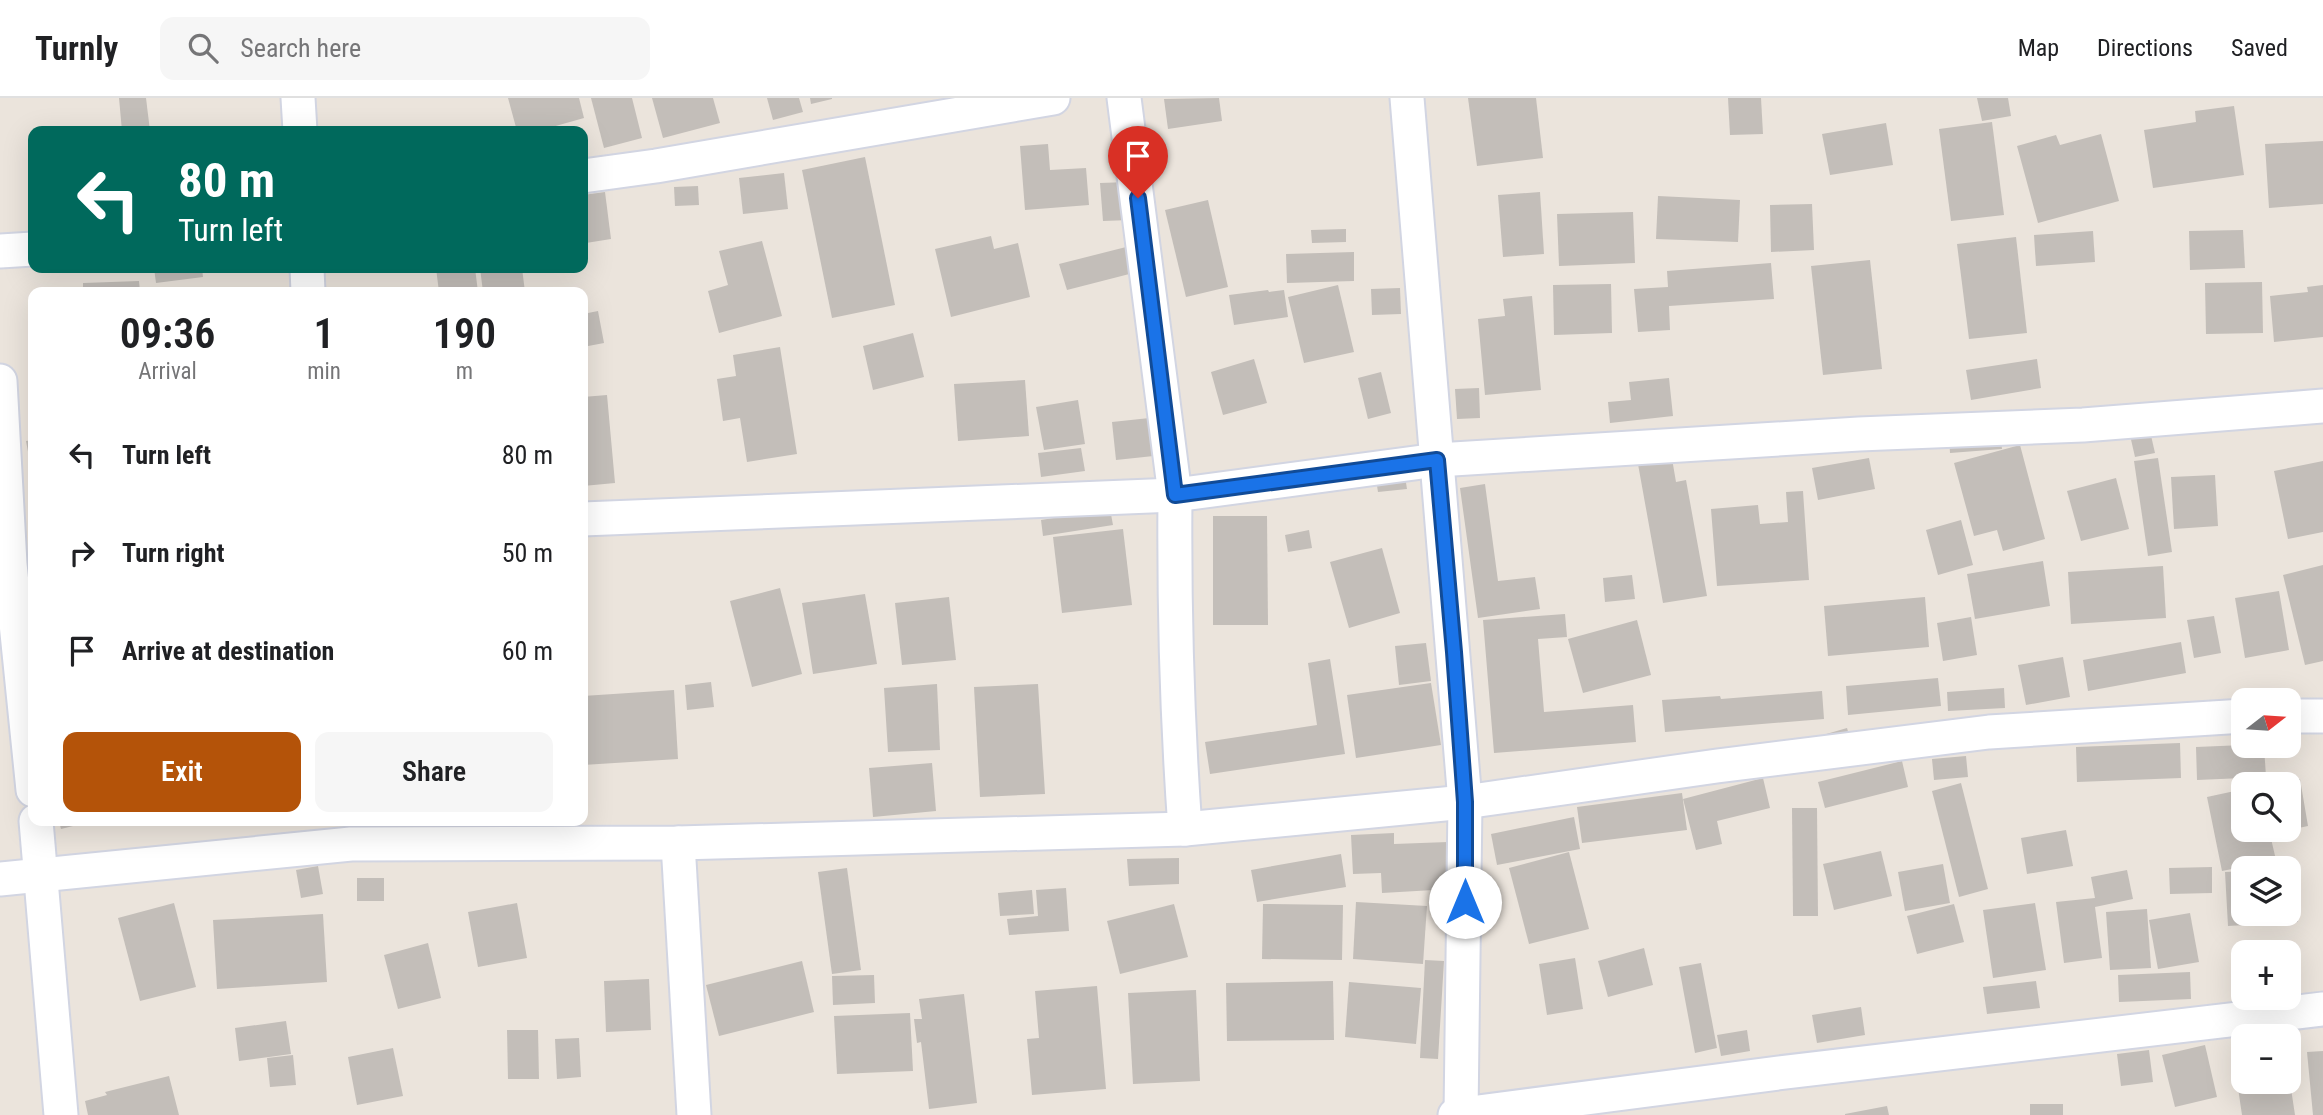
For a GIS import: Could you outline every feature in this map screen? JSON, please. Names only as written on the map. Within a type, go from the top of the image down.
[{"type":"street","points":[[298,98],[300,126]]},
{"type":"street","points":[[588,175],[1053,98]]},
{"type":"street","points":[[1124,98],[1175,495],[1179,742],[1185,830]]},
{"type":"street","points":[[1408,98],[1465,802],[1461,1115]]},
{"type":"street","points":[[0,251],[28,249]]},
{"type":"street","points":[[0,381],[28,731]]},
{"type":"street","points":[[588,519],[1175,495],[1437,460],[1859,434],[2083,425],[2323,406]]},
{"type":"street","points":[[2301,716],[2323,716]]},
{"type":"street","points":[[0,879],[350,832],[678,843],[1185,830],[1465,802],[1717,766],[1989,733],[2231,717]]},
{"type":"street","points":[[37,826],[61,1115]]},
{"type":"street","points":[[678,843],[694,1115]]},
{"type":"street","points":[[1455,1115],[1778,1073],[2323,1009]]},
{"type":"building","points":[[119,98],[146,98],[149,126],[122,126]]},
{"type":"building","points":[[508,98],[579,98],[584,118],[556,126],[516,126]]},
{"type":"building","points":[[591,98],[632,98],[642,138],[604,148]]},
{"type":"building","points":[[652,98],[713,98],[720,123],[663,138]]},
{"type":"building","points":[[767,98],[799,98],[803,112],[773,120]]},
{"type":"building","points":[[810,98],[832,98],[832,99],[811,104]]},
{"type":"building","points":[[1219,98],[1222,121],[1168,129],[1164,99]]},
{"type":"building","points":[[1468,98],[1536,98],[1543,158],[1477,166]]},
{"type":"building","points":[[1728,98],[1761,98],[1763,134],[1730,135]]},
{"type":"building","points":[[1977,98],[2008,98],[2011,116],[1982,121]]},
{"type":"building","points":[[2234,106],[2244,175],[2153,188],[2144,130],[2196,122],[2195,111]]},
{"type":"building","points":[[1992,122],[2004,215],[1951,221],[1939,129]]},
{"type":"building","points":[[1886,123],[1893,165],[1830,175],[1822,134]]},
{"type":"building","points":[[2101,134],[2119,201],[2038,223],[2017,146],[2056,135],[2060,145]]},
{"type":"building","points":[[2323,141],[2323,204],[2269,208],[2265,144]]},
{"type":"building","points":[[1048,144],[1050,170],[1086,168],[1089,205],[1025,210],[1020,146]]},
{"type":"building","points":[[865,157],[895,305],[832,318],[802,170]]},
{"type":"building","points":[[784,173],[788,209],[743,214],[739,178]]},
{"type":"building","points":[[1128,182],[1130,220],[1103,221],[1100,183]]},
{"type":"building","points":[[698,186],[699,205],[675,206],[674,187]]},
{"type":"building","points":[[605,192],[611,239],[588,243],[588,194]]},
{"type":"building","points":[[1540,192],[1544,254],[1503,257],[1498,195]]},
{"type":"building","points":[[1658,196],[1740,200],[1738,242],[1656,239]]},
{"type":"building","points":[[1208,200],[1228,287],[1186,297],[1165,210]]},
{"type":"building","points":[[1812,204],[1814,250],[1771,252],[1770,205]]},
{"type":"building","points":[[1633,212],[1635,263],[1559,266],[1557,214]]},
{"type":"building","points":[[1346,229],[1346,242],[1312,243],[1311,230]]},
{"type":"building","points":[[2243,230],[2245,268],[2190,270],[2189,231]]},
{"type":"building","points":[[2093,231],[2095,262],[2036,266],[2034,235]]},
{"type":"building","points":[[991,236],[994,249],[1018,243],[1030,297],[951,317],[935,249]]},
{"type":"building","points":[[2016,237],[2027,333],[1969,339],[1957,244]]},
{"type":"building","points":[[762,241],[782,316],[719,333],[708,291],[728,285],[719,251]]},
{"type":"building","points":[[1134,245],[1141,271],[1067,290],[1059,264]]},
{"type":"building","points":[[1354,252],[1354,281],[1287,283],[1286,254]]},
{"type":"building","points":[[1870,260],[1882,369],[1823,375],[1811,266]]},
{"type":"building","points":[[1771,263],[1774,299],[1669,306],[1670,330],[1638,332],[1634,289],[1668,287],[1667,271]]},
{"type":"building","points":[[155,273],[203,273],[203,277],[156,283]]},
{"type":"building","points":[[437,273],[476,273],[477,287],[438,287]]},
{"type":"building","points":[[481,273],[523,273],[524,287],[482,287]]},
{"type":"building","points":[[139,281],[140,287],[83,287],[83,283]]},
{"type":"building","points":[[2262,282],[2263,333],[2206,334],[2205,283]]},
{"type":"building","points":[[1611,284],[1612,333],[1554,335],[1553,285]]},
{"type":"building","points":[[1338,285],[1354,352],[1304,363],[1288,297]]},
{"type":"building","points":[[2323,285],[2323,337],[2274,342],[2270,296],[2308,292],[2307,287]]},
{"type":"building","points":[[1400,288],[1401,314],[1372,315],[1371,289]]},
{"type":"building","points":[[1284,290],[1288,317],[1234,325],[1229,295]]},
{"type":"building","points":[[1532,296],[1541,390],[1485,395],[1478,319],[1505,316],[1503,299]]},
{"type":"building","points":[[598,311],[604,343],[588,346],[588,313]]},
{"type":"building","points":[[913,333],[924,377],[873,390],[863,346]]},
{"type":"building","points":[[780,347],[797,454],[747,462],[740,418],[723,421],[717,379],[736,376],[733,355]]},
{"type":"building","points":[[1254,359],[1267,403],[1223,415],[1211,372]]},
{"type":"building","points":[[2037,359],[2041,388],[1971,400],[1966,370]]},
{"type":"building","points":[[1381,372],[1391,413],[1368,419],[1358,378]]},
{"type":"building","points":[[1669,378],[1673,416],[1610,423],[1608,402],[1631,400],[1629,382]]},
{"type":"building","points":[[1025,380],[1029,436],[958,441],[954,384]]},
{"type":"building","points":[[1479,388],[1480,418],[1457,419],[1455,389]]},
{"type":"building","points":[[607,395],[615,483],[588,486],[588,397]]},
{"type":"building","points":[[1078,400],[1085,444],[1044,450],[1036,407]]},
{"type":"building","points":[[1159,417],[1163,455],[1116,460],[1112,422]]},
{"type":"building","points":[[2147,418],[2155,453],[2135,457],[2127,422]]},
{"type":"building","points":[[2000,431],[2002,449],[1950,453],[1949,436]]},
{"type":"building","points":[[2020,445],[2045,539],[2003,551],[1997,530],[1974,536],[1954,463]]},
{"type":"building","points":[[1670,447],[1676,482],[1686,480],[1707,596],[1663,603],[1636,453]]},
{"type":"building","points":[[1081,448],[1085,471],[1041,477],[1038,453]]},
{"type":"building","points":[[1869,458],[1875,489],[1818,500],[1812,468]]},
{"type":"building","points":[[2158,458],[2172,552],[2148,556],[2134,461]]},
{"type":"building","points":[[2323,461],[2323,532],[2288,539],[2274,471]]},
{"type":"building","points":[[1404,470],[1407,489],[1378,492],[1375,473]]},
{"type":"building","points":[[2215,475],[2218,526],[2174,529],[2171,477]]},
{"type":"building","points":[[2116,478],[2129,529],[2081,541],[2067,491]]},
{"type":"building","points":[[1485,484],[1498,581],[1535,577],[1540,609],[1478,618],[1460,488]]},
{"type":"building","points":[[1803,491],[1809,580],[1717,586],[1711,509],[1758,505],[1760,524],[1788,522],[1786,492]]},
{"type":"building","points":[[1110,509],[1113,525],[1043,536],[1041,520]]},
{"type":"building","points":[[1213,516],[1267,516],[1268,625],[1213,625]]},
{"type":"building","points":[[1961,520],[1973,565],[1938,575],[1926,530]]},
{"type":"building","points":[[1123,529],[1132,605],[1062,613],[1053,537]]},
{"type":"building","points":[[1309,530],[1312,548],[1288,552],[1285,535]]},
{"type":"building","points":[[1382,548],[1400,613],[1349,628],[1330,562]]},
{"type":"building","points":[[2043,561],[2050,606],[1975,619],[1967,574]]},
{"type":"building","points":[[2323,565],[2323,661],[2305,665],[2283,575]]},
{"type":"building","points":[[2163,566],[2166,618],[2071,624],[2068,572]]},
{"type":"building","points":[[1632,575],[1635,599],[1605,602],[1603,578]]},
{"type":"building","points":[[780,588],[802,674],[752,687],[730,601]]},
{"type":"building","points":[[2279,591],[2289,650],[2245,658],[2235,598]]},
{"type":"building","points":[[865,594],[877,664],[813,674],[802,603]]},
{"type":"building","points":[[949,597],[956,660],[902,665],[895,603]]},
{"type":"building","points":[[1925,597],[1929,647],[1828,656],[1824,606]]},
{"type":"building","points":[[1565,614],[1567,637],[1538,639],[1544,712],[1633,705],[1636,742],[1494,753],[1483,620]]},
{"type":"building","points":[[2214,616],[2221,653],[2194,658],[2187,620]]},
{"type":"building","points":[[1971,617],[1977,655],[1943,661],[1937,623]]},
{"type":"building","points":[[1637,620],[1651,675],[1583,693],[1568,639]]},
{"type":"building","points":[[2181,642],[2186,673],[2088,691],[2083,660]]},
{"type":"building","points":[[1426,643],[1431,681],[1399,685],[1395,646]]},
{"type":"building","points":[[2063,657],[2070,697],[2026,705],[2018,665]]},
{"type":"building","points":[[1330,659],[1345,754],[1210,774],[1205,742],[1317,725],[1308,663]]},
{"type":"building","points":[[1938,678],[1941,706],[1848,715],[1846,686]]},
{"type":"building","points":[[711,682],[714,707],[687,710],[685,685]]},
{"type":"building","points":[[1431,683],[1441,745],[1356,758],[1347,695]]},
{"type":"building","points":[[937,684],[940,750],[888,752],[884,688]]},
{"type":"building","points":[[1038,684],[1045,794],[980,797],[974,687]]},
{"type":"building","points":[[2004,688],[2005,708],[1948,711],[1947,692]]},
{"type":"building","points":[[674,690],[678,759],[588,765],[588,696]]},
{"type":"building","points":[[1822,691],[1824,719],[1665,732],[1662,700],[1720,696],[1721,699]]},
{"type":"building","points":[[1847,728],[1851,742],[1816,737]]},
{"type":"building","points":[[2180,743],[2181,778],[2077,782],[2076,747]]},
{"type":"building","points":[[2231,746],[2231,758],[2265,758],[2266,772],[2231,772],[2231,779],[2197,780],[2196,747]]},
{"type":"building","points":[[1966,756],[1968,777],[1934,780],[1932,759]]},
{"type":"building","points":[[1902,761],[1908,787],[1825,808],[1818,782]]},
{"type":"building","points":[[932,763],[936,811],[873,817],[869,768]]},
{"type":"building","points":[[1763,778],[1770,808],[1717,821],[1722,844],[1696,850],[1683,799]]},
{"type":"building","points":[[1961,783],[1988,889],[1959,897],[1932,791]]},
{"type":"building","points":[[2301,785],[2308,826],[2301,827]]},
{"type":"building","points":[[2231,792],[2231,842],[2272,842],[2275,856],[2231,856],[2231,869],[2222,871],[2207,797]]},
{"type":"building","points":[[1682,793],[1687,830],[1582,843],[1577,807]]},
{"type":"building","points":[[1792,808],[1817,808],[1818,916],[1793,916]]},
{"type":"building","points":[[1574,817],[1580,849],[1497,865],[1491,834]]},
{"type":"building","points":[[2066,830],[2073,866],[2027,874],[2021,838]]},
{"type":"building","points":[[1394,833],[1394,844],[1448,842],[1451,889],[1382,893],[1381,873],[1353,874],[1351,835]]},
{"type":"building","points":[[1881,851],[1892,896],[1834,910],[1823,864]]},
{"type":"building","points":[[1569,852],[1589,929],[1529,944],[1509,868]]},
{"type":"building","points":[[1341,854],[1346,887],[1257,902],[1251,870]]},
{"type":"building","points":[[1179,858],[1179,884],[1129,886],[1127,859]]},
{"type":"building","points":[[1943,864],[1950,903],[1905,911],[1898,872]]},
{"type":"building","points":[[318,866],[323,894],[301,898],[296,870]]},
{"type":"building","points":[[2212,867],[2212,893],[2170,894],[2169,868]]},
{"type":"building","points":[[847,868],[861,970],[832,974],[818,872]]},
{"type":"building","points":[[2127,870],[2133,899],[2095,907],[2102,958],[2064,963],[2056,902],[2095,898],[2091,877]]},
{"type":"building","points":[[2225,872],[2231,872],[2231,926],[2228,926]]},
{"type":"building","points":[[357,878],[384,878],[384,901],[357,901]]},
{"type":"building","points":[[1066,888],[1069,931],[1009,935],[1007,919],[1038,916],[1036,890]]},
{"type":"building","points":[[1032,890],[1034,914],[1000,916],[998,893]]},
{"type":"building","points":[[1356,902],[1427,906],[1423,964],[1353,959]]},
{"type":"building","points":[[174,903],[196,987],[140,1001],[118,918]]},
{"type":"building","points":[[517,903],[527,958],[478,967],[468,912]]},
{"type":"building","points":[[2035,903],[2046,970],[1993,978],[1983,910]]},
{"type":"building","points":[[1174,904],[1188,957],[1120,974],[1107,921]]},
{"type":"building","points":[[1263,904],[1343,905],[1342,960],[1262,959]]},
{"type":"building","points":[[1954,904],[1964,942],[1917,954],[1907,916]]},
{"type":"building","points":[[2147,909],[2151,968],[2110,970],[2106,912]]},
{"type":"building","points":[[2190,913],[2199,962],[2158,969],[2149,920]]},
{"type":"building","points":[[323,914],[327,982],[217,989],[213,920]]},
{"type":"building","points":[[428,943],[441,998],[398,1009],[384,955]]},
{"type":"building","points":[[1644,948],[1653,985],[1608,997],[1598,961]]},
{"type":"building","points":[[1575,958],[1583,1009],[1547,1015],[1539,964]]},
{"type":"building","points":[[1425,960],[1444,961],[1438,1059],[1420,1058]]},
{"type":"building","points":[[802,961],[814,1012],[719,1036],[706,985]]},
{"type":"building","points":[[1701,963],[1717,1048],[1695,1053],[1679,967]]},
{"type":"building","points":[[2190,972],[2191,999],[2119,1002],[2118,975]]},
{"type":"building","points":[[874,975],[875,1003],[833,1005],[832,976]]},
{"type":"building","points":[[649,979],[651,1030],[606,1032],[604,981]]},
{"type":"building","points":[[1333,981],[1334,1040],[1227,1041],[1226,983]]},
{"type":"building","points":[[2036,981],[2040,1008],[1987,1014],[1983,987]]},
{"type":"building","points":[[1349,982],[1421,988],[1416,1044],[1345,1037]]},
{"type":"building","points":[[1097,986],[1106,1089],[1032,1095],[1027,1039],[1039,1038],[1035,991]]},
{"type":"building","points":[[1196,990],[1200,1081],[1133,1084],[1128,993]]},
{"type":"building","points":[[964,994],[977,1103],[929,1109],[921,1042],[917,1043],[914,1019],[922,1019],[919,999]]},
{"type":"building","points":[[1861,1007],[1865,1035],[1817,1043],[1812,1015]]},
{"type":"building","points":[[910,1013],[913,1071],[837,1074],[834,1016]]},
{"type":"building","points":[[286,1021],[291,1054],[239,1061],[235,1028]]},
{"type":"building","points":[[507,1030],[538,1030],[539,1079],[508,1079]]},
{"type":"building","points":[[1747,1030],[1750,1051],[1721,1056],[1717,1035]]},
{"type":"building","points":[[579,1038],[581,1077],[557,1079],[555,1039]]},
{"type":"building","points":[[2205,1045],[2217,1097],[2175,1107],[2162,1055]]},
{"type":"building","points":[[393,1048],[403,1096],[357,1105],[348,1057]]},
{"type":"building","points":[[2149,1050],[2153,1082],[2121,1086],[2117,1054]]},
{"type":"building","points":[[2323,1051],[2323,1115],[2313,1115],[2307,1052]]},
{"type":"building","points":[[293,1055],[296,1085],[270,1087],[267,1058]]},
{"type":"building","points":[[169,1076],[179,1115],[88,1115],[85,1101],[107,1095],[105,1092]]},
{"type":"building","points":[[2239,1094],[2292,1094],[2295,1115],[2242,1115]]},
{"type":"building","points":[[2030,1104],[2063,1104],[2063,1115],[2030,1115]]},
{"type":"building","points":[[1887,1106],[1889,1115],[1845,1115],[1845,1114]]},
{"type":"route","points":[[1138,198],[1175,495],[1437,460],[1465,802],[1465,902]]}]
